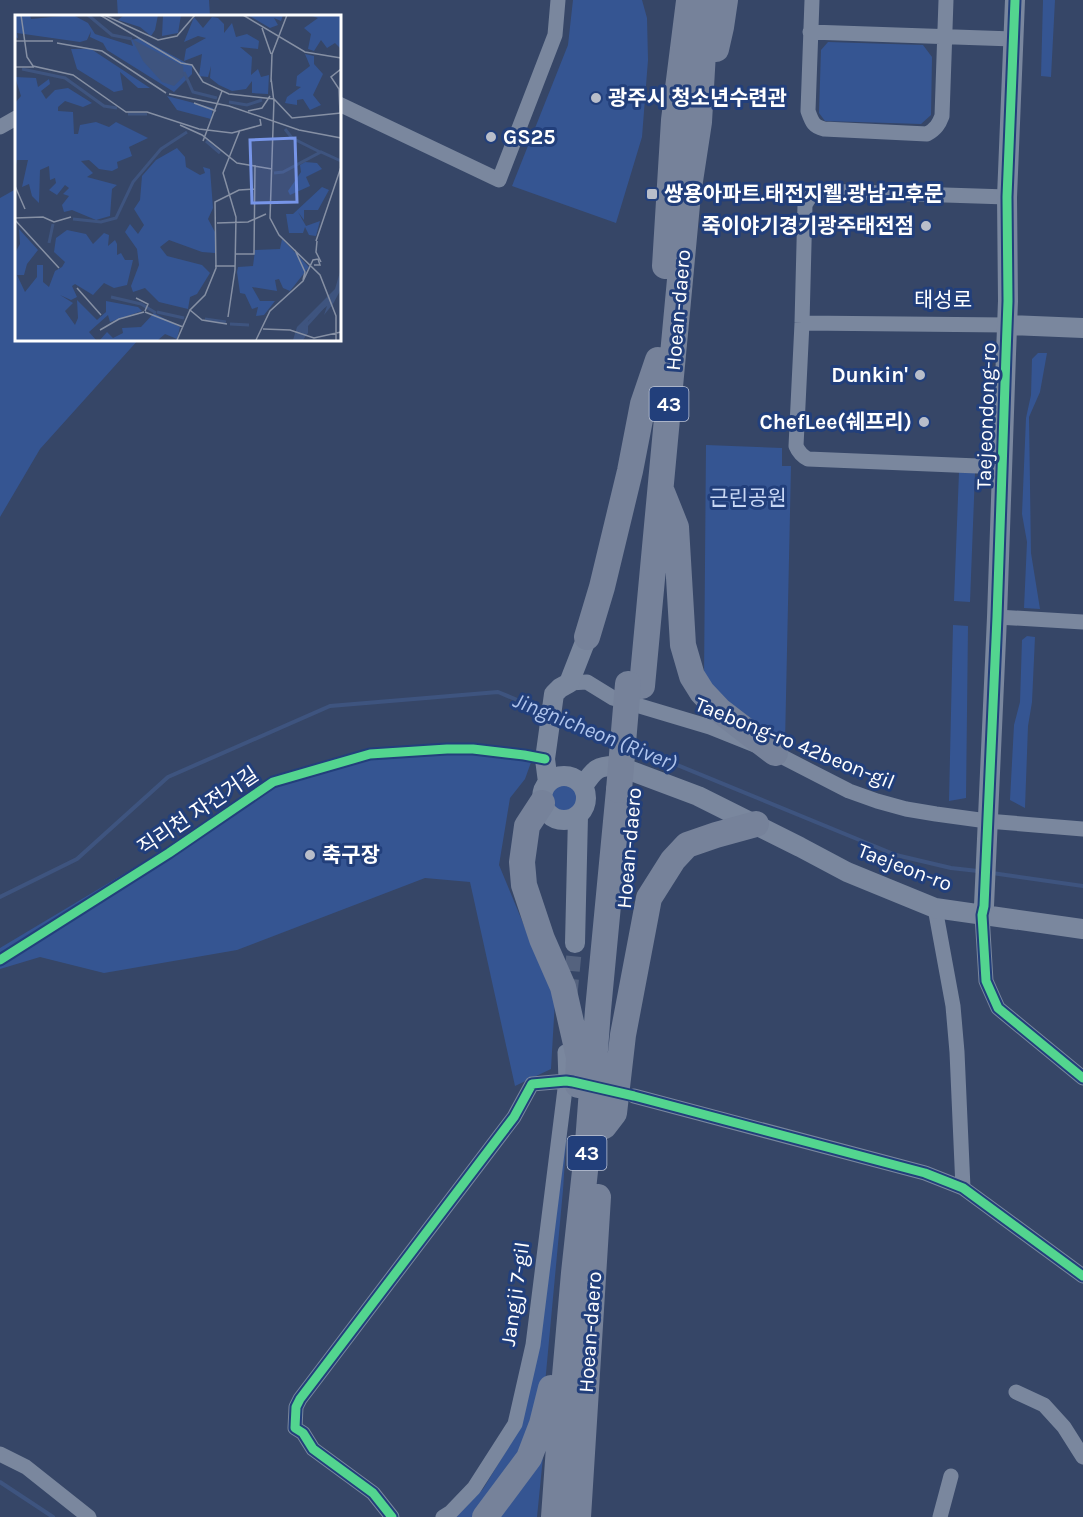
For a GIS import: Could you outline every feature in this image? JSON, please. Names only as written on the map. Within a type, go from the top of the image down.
[{"type":"highway","points":[[671,0],[668,82],[686,121]]},
{"type":"highway","name":"Hoean-daero","points":[[635,685],[661,489],[688,194],[686,121],[689,0]]},
{"type":"highway","name":"Hoean-daero","points":[[578,1517],[596,1135],[599,999],[627,790],[635,685],[642,523],[658,360],[686,121],[706,0]]},
{"type":"highway","points":[[686,121],[721,27],[725,0]]},
{"type":"highway","points":[[587,637],[602,587],[630,471],[643,404],[658,360]]},
{"type":"highway","points":[[661,489],[676,526],[683,645],[692,676],[702,692],[719,710],[775,753]]},
{"type":"highway","points":[[545,793],[527,826],[522,862],[524,885],[542,939],[562,987],[579,1057],[578,1126],[596,1135],[614,1113],[623,1035],[649,898],[673,860],[687,845],[756,825]]},
{"type":"highway","name":"Hoean-daero","points":[[552,1517],[574,1273],[596,1135]]},
{"type":"highway","points":[[485,1517],[529,1458],[542,1424],[574,1273]]},
{"type":"street","points":[[340,104],[499,180],[555,35],[558,0]]},
{"type":"street","points":[[812,0],[808,111],[816,127],[927,134],[939,125],[942,116],[946,0]]},
{"type":"street","name":"Taejeondong-ro","points":[[983,910],[997,617],[1007,325],[1007,197],[1015,0]]},
{"type":"street","points":[[810,32],[1013,39]]},
{"type":"street","points":[[0,127],[15,119]]},
{"type":"street","points":[[1002,467],[808,459],[802,457],[796,446],[805,206],[808,197],[822,191],[1007,197]]},
{"type":"street","name":"태성로","points":[[802,323],[1083,328]]},
{"type":"street","points":[[997,617],[1083,622]]},
{"type":"street","points":[[545,793],[554,778],[561,775],[568,776],[575,778],[584,786],[587,796],[586,804],[578,816],[571,819],[556,819],[545,810],[545,793],[545,759],[545,751],[562,688],[587,637]]},
{"type":"street","name":"Taebong-ro 42beon-gil","points":[[562,688],[586,682],[613,698],[710,727],[775,753],[849,791],[906,809],[987,827],[1083,829]]},
{"type":"street","name":"Taejeon-ro","points":[[584,786],[594,770],[605,766],[618,766],[698,796],[847,872],[935,908],[983,910],[1083,929]]},
{"type":"street","points":[[575,943],[578,816]]},
{"type":"street","points":[[935,908],[953,1006],[963,1188]]},
{"type":"street","points":[[983,910],[986,981],[998,1008],[1083,1078]]},
{"type":"street","name":"Jangji 7-gil","points":[[443,1517],[451,1512],[474,1488],[514,1424],[533,1345],[570,1081],[565,1052]]},
{"type":"street","points":[[392,1517],[373,1493],[313,1449],[303,1433],[295,1428],[296,1407],[360,1318],[514,1117],[532,1084],[570,1081]]},
{"type":"street","points":[[634,1096],[925,1173],[963,1188],[1083,1276]]},
{"type":"street","points":[[1016,1392],[1044,1406],[1064,1427],[1083,1457]]},
{"type":"street","points":[[0,1454],[26,1467],[89,1517]]},
{"type":"street","points":[[940,1517],[951,1476]]},
{"type":"green space","points":[[117,0],[209,0],[210,15],[118,15]]},
{"type":"green space","name":"광주시 청소년수련관","points":[[573,0],[642,0],[647,18],[648,60],[642,137],[616,223],[512,186],[568,45]]},
{"type":"green space","points":[[1043,0],[1055,0],[1051,77],[1041,76]]},
{"type":"green space","points":[[828,42],[923,45],[932,57],[931,115],[921,124],[825,121],[819,113],[821,50]]},
{"type":"green space","points":[[15,190],[15,340],[138,340],[40,449],[0,517],[0,198]]},
{"type":"green space","points":[[1038,353],[1047,353],[1040,392],[1029,417],[1031,553],[1040,609],[1024,608],[1027,542],[1022,514],[1026,418],[1031,395],[1032,359]]},
{"type":"green space","name":"근린공원","points":[[706,445],[782,448],[782,466],[791,466],[785,743],[761,730],[704,680]]},
{"type":"green space","points":[[959,472],[975,473],[970,602],[954,601]]},
{"type":"green space","points":[[953,625],[968,626],[966,798],[949,801]]},
{"type":"green space","points":[[1027,636],[1035,637],[1025,808],[1010,800],[1014,725],[1020,702],[1022,640]]},
{"type":"green space","points":[[465,743],[534,754],[525,779],[510,798],[499,865],[555,1000],[551,1069],[515,1086],[470,882],[425,878],[237,950],[104,973],[40,957],[0,969],[0,948],[194,832],[276,777]]},
{"type":"green space","points":[[564,785],[573,789],[577,798],[573,807],[564,811],[555,807],[551,798],[555,789]]},
{"type":"green space","points":[[569,1098],[545,1384],[523,1450],[477,1517],[456,1517],[483,1489],[514,1438]]},
{"type":"green space","points":[[546,1427],[537,1517],[494,1517]]},
{"type":"waterway","name":"Jingnicheon (River)","points":[[0,897],[77,859],[168,777],[330,706],[498,692],[546,712]]},
{"type":"waterway","name":"Jingnicheon (River)","points":[[556,716],[613,739]]},
{"type":"waterway","name":"Jingnicheon (River)","points":[[631,746],[896,855],[951,868],[978,871]]},
{"type":"waterway","name":"Jingnicheon (River)","points":[[992,873],[1083,886]]},
{"type":"waterway","points":[[0,1482],[53,1517]]},
{"type":"tunnel","points":[[570,994],[575,943]]},
{"type":"cycle path","points":[[1015,0],[1007,197],[1008,301],[997,617],[982,915],[986,981],[998,1008],[1083,1078]]},
{"type":"cycle path","name":"직리천 자전거길","points":[[0,960],[169,853],[273,782],[370,754],[473,749],[545,759]]},
{"type":"cycle path","points":[[392,1517],[373,1493],[313,1449],[303,1433],[295,1428],[296,1407],[514,1117],[532,1084],[573,1082],[925,1173],[963,1188],[1083,1276]]},
{"type":"place","name":"광주시 청소년수련관","points":[[596,98]]},
{"type":"place","name":"GS25","points":[[491,137]]},
{"type":"place","name":"쌍용아파트.태전지웰.광남고후문","points":[[652,194]]},
{"type":"place","name":"죽이야기경기광주태전점","points":[[926,226]]},
{"type":"place","name":"Dunkin'","points":[[920,375]]},
{"type":"place","name":"ChefLee(쉐프리)","points":[[924,422]]},
{"type":"place","name":"축구장","points":[[310,855]]}]
